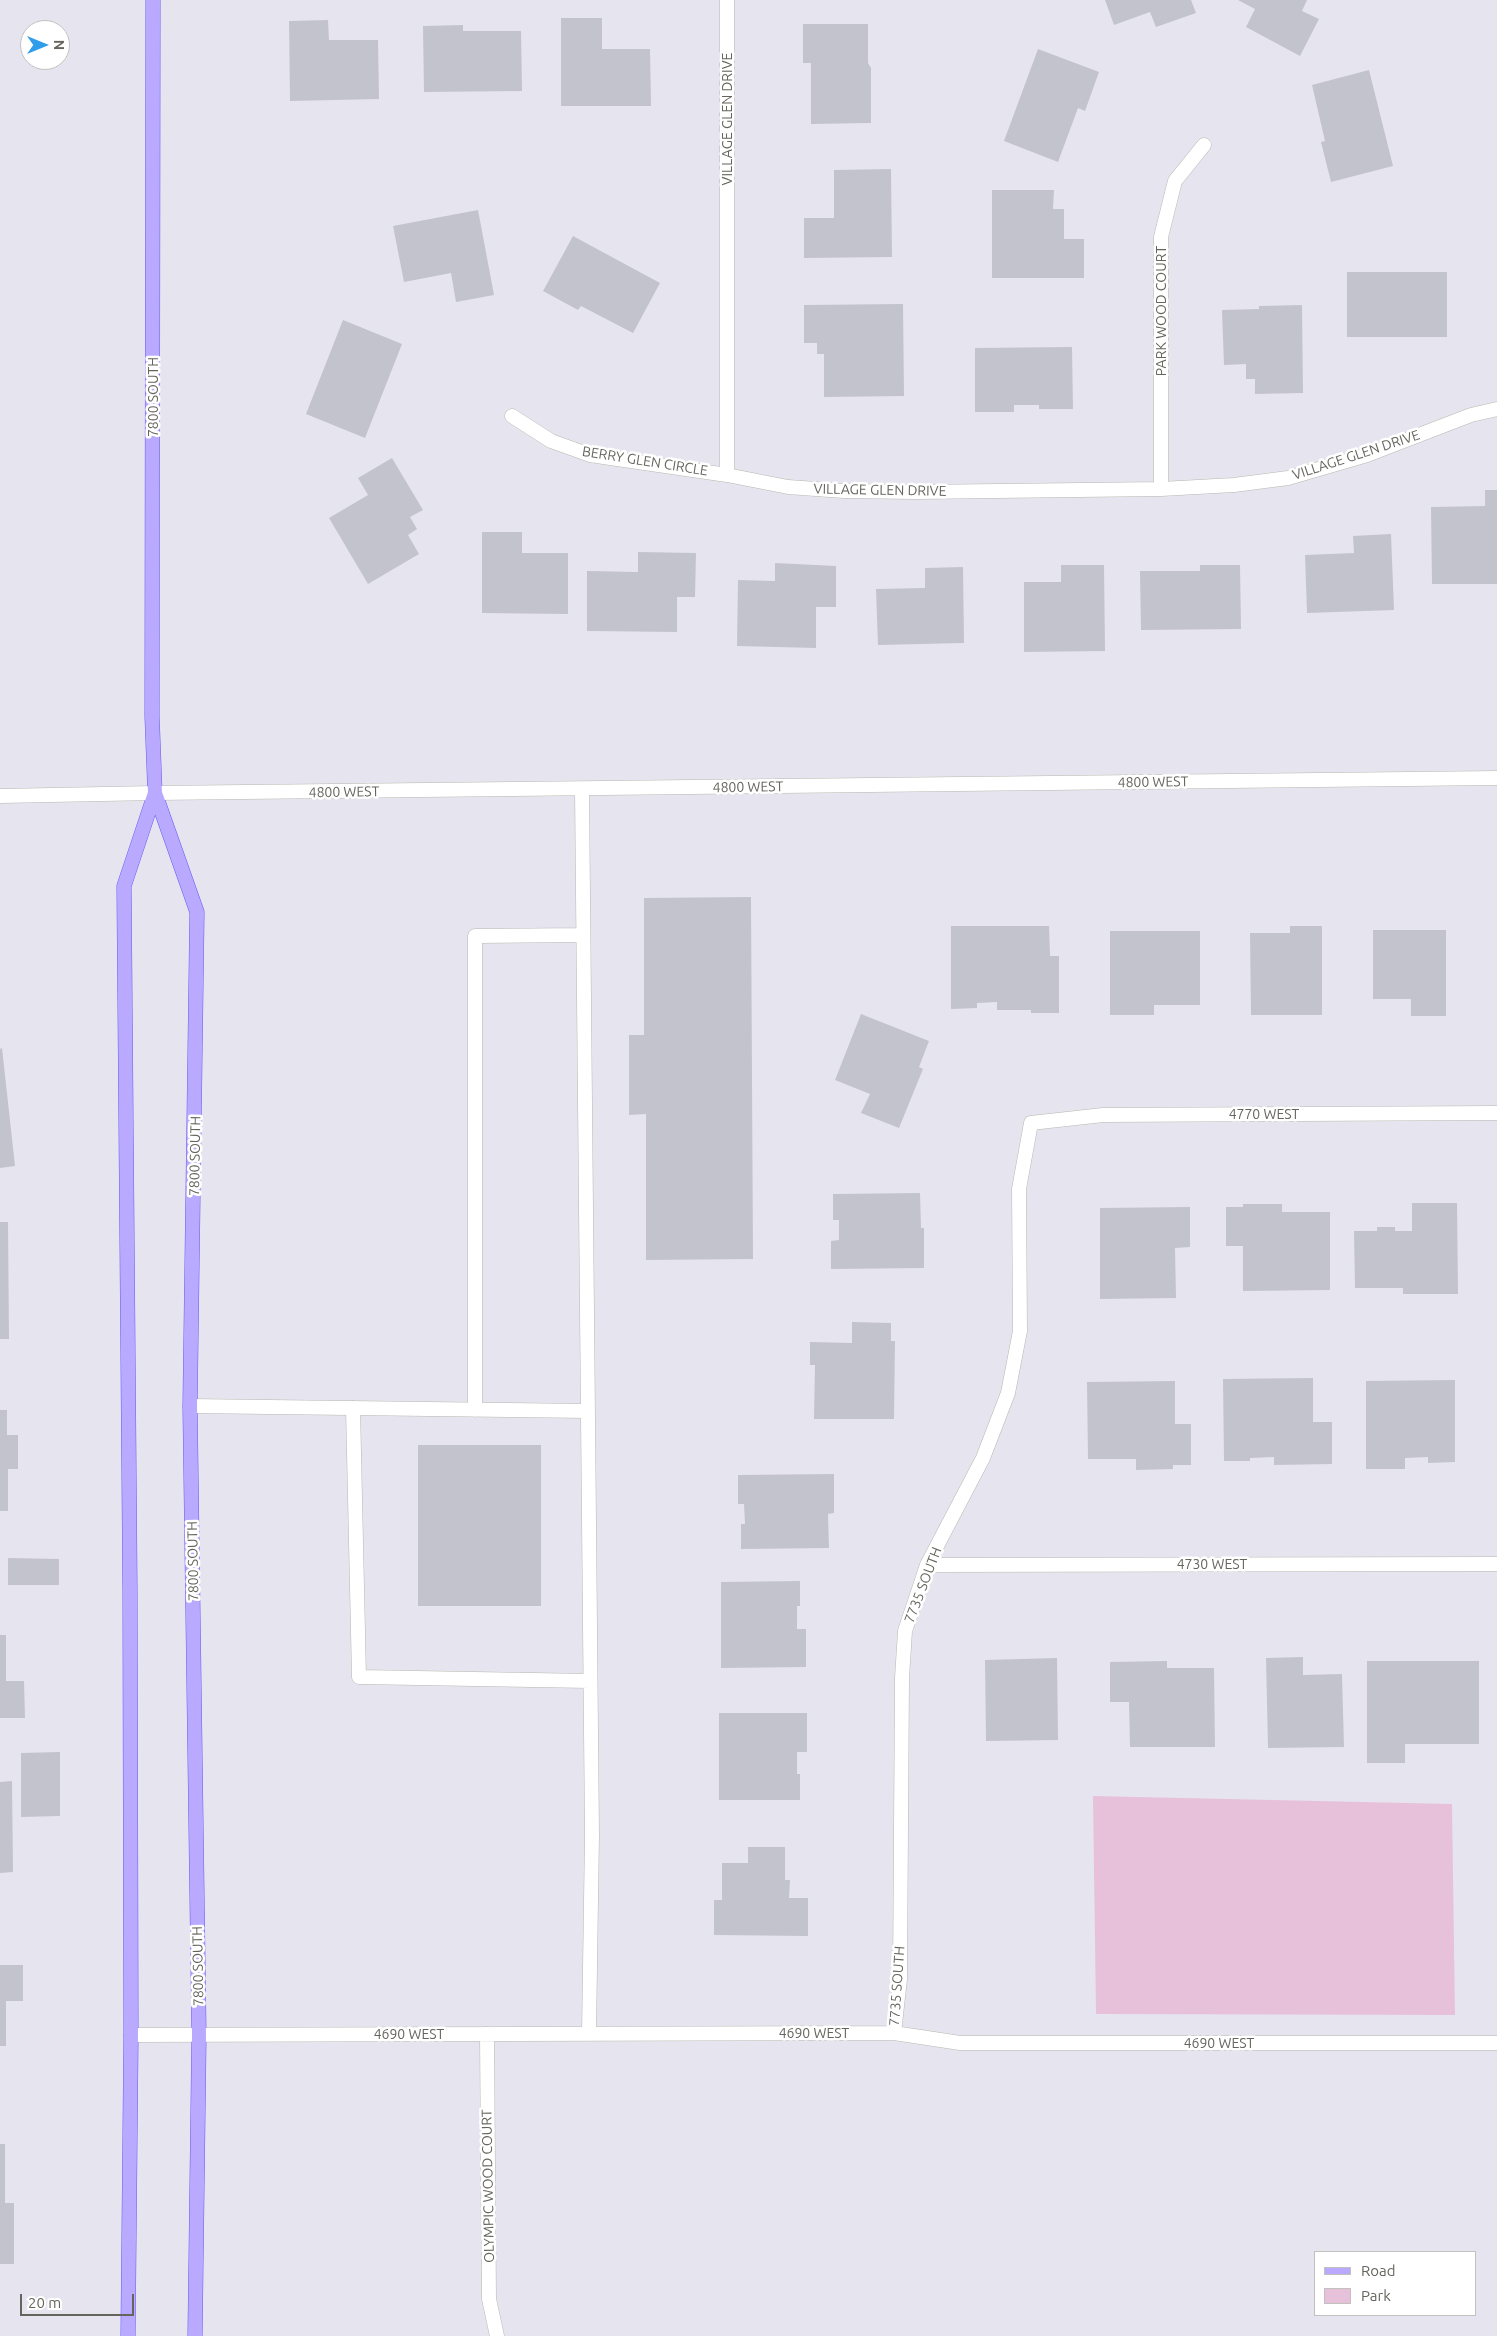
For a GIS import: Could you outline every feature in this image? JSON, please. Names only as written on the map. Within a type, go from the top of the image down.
[{"type":"main road","name":"7800 SOUTH","points":[[153,0],[152,716],[155,793],[197,912],[190,1406],[199,2035],[195,2336]]},
{"type":"main road","name":"7800 SOUTH","points":[[128,2336],[131,2035],[130,1591],[124,886],[155,793]]},
{"type":"street","name":"VILLAGE GLEN DRIVE","points":[[728,0],[728,475],[788,487],[844,491],[1161,489],[1234,485],[1288,478],[1367,455],[1471,415],[1497,409]]},
{"type":"street","name":"PARK WOOD COURT","points":[[1161,489],[1161,237],[1175,181],[1204,144]]},
{"type":"street","name":"BERRY GLEN CIRCLE","points":[[512,416],[551,441],[590,455],[728,475]]},
{"type":"street","name":"4800 WEST","points":[[0,796],[1497,778]]},
{"type":"street","points":[[582,790],[592,1835],[588,2033]]},
{"type":"street","points":[[475,1410],[475,936],[584,935]]},
{"type":"street","name":"4770 WEST","points":[[1031,1123],[1104,1115],[1497,1113]]},
{"type":"street","name":"7735 SOUTH","points":[[894,2033],[900,1979],[902,1678],[905,1630],[927,1565],[983,1458],[1008,1393],[1020,1331],[1019,1189],[1031,1123]]},
{"type":"street","points":[[190,1406],[588,1411]]},
{"type":"street","points":[[353,1408],[359,1677],[590,1681]]},
{"type":"street","name":"4730 WEST","points":[[927,1565],[1497,1564]]},
{"type":"street","name":"4690 WEST","points":[[131,2035],[894,2033],[960,2043],[1497,2043]]},
{"type":"street","name":"OLYMPIC WOOD COURT","points":[[487,2034],[488,2299],[498,2336]]},
{"type":"green space","points":[[1093,1796],[1452,1804],[1455,2015],[1096,2014]]},
{"type":"building","points":[[1105,0],[1191,0],[1196,13],[1156,27],[1150,12],[1114,25]]},
{"type":"building","points":[[1238,0],[1307,0],[1302,11],[1319,19],[1300,56],[1246,27],[1255,9]]},
{"type":"building","points":[[561,18],[602,18],[602,49],[650,49],[651,106],[561,106]]},
{"type":"building","points":[[328,20],[329,40],[378,40],[379,99],[290,101],[289,21]]},
{"type":"building","points":[[803,24],[868,24],[868,63],[871,68],[871,123],[811,124],[811,63],[803,63]]},
{"type":"building","points":[[463,25],[463,31],[521,31],[522,91],[424,92],[423,26]]},
{"type":"building","points":[[1038,49],[1099,72],[1085,111],[1078,108],[1058,162],[1004,141]]},
{"type":"building","points":[[1369,70],[1393,166],[1331,182],[1321,142],[1325,141],[1312,85]]},
{"type":"building","points":[[891,169],[892,257],[804,258],[804,218],[834,218],[834,170]]},
{"type":"building","points":[[992,190],[1054,190],[1053,209],[1064,209],[1064,239],[1084,239],[1084,278],[992,278]]},
{"type":"building","points":[[478,210],[494,295],[456,302],[451,273],[404,282],[393,226]]},
{"type":"building","points":[[573,236],[660,283],[633,333],[581,306],[578,310],[543,291]]},
{"type":"building","points":[[1347,272],[1447,272],[1447,337],[1347,337]]},
{"type":"building","points":[[903,304],[904,396],[824,397],[824,354],[817,354],[817,343],[804,343],[804,305]]},
{"type":"building","points":[[1302,305],[1303,393],[1255,394],[1255,379],[1246,379],[1246,364],[1224,365],[1222,310],[1259,309],[1259,306]]},
{"type":"building","points":[[343,320],[402,344],[365,438],[306,414]]},
{"type":"building","points":[[1072,347],[1073,409],[1039,409],[1039,405],[1014,405],[1014,412],[975,412],[975,348]]},
{"type":"building","points":[[392,458],[423,510],[410,517],[417,529],[408,535],[419,554],[368,584],[329,518],[368,495],[358,478]]},
{"type":"building","points":[[1485,490],[1497,490],[1497,584],[1432,584],[1431,507],[1485,506]]},
{"type":"building","points":[[482,532],[522,532],[522,553],[568,553],[568,614],[482,613]]},
{"type":"building","points":[[1391,534],[1394,610],[1307,613],[1305,555],[1354,553],[1353,536]]},
{"type":"building","points":[[638,552],[696,553],[695,597],[677,597],[677,632],[587,631],[587,571],[638,572]]},
{"type":"building","points":[[775,563],[836,566],[836,607],[816,607],[816,648],[737,646],[738,580],[775,581]]},
{"type":"building","points":[[1061,565],[1104,565],[1105,651],[1024,652],[1024,582],[1061,582]]},
{"type":"building","points":[[1200,565],[1240,565],[1241,629],[1141,630],[1140,571],[1200,571]]},
{"type":"building","points":[[963,567],[964,643],[878,645],[876,589],[925,588],[925,568]]},
{"type":"building","points":[[751,897],[753,1259],[646,1260],[646,1114],[629,1115],[629,1035],[644,1035],[644,898]]},
{"type":"building","points":[[951,926],[1049,926],[1050,956],[1059,956],[1059,1013],[1031,1013],[1031,1010],[997,1010],[997,1002],[977,1003],[977,1008],[951,1009]]},
{"type":"building","points":[[1290,926],[1322,926],[1322,1015],[1251,1015],[1250,933],[1290,933]]},
{"type":"building","points":[[1373,930],[1446,930],[1446,1016],[1411,1016],[1411,999],[1373,999]]},
{"type":"building","points":[[1110,931],[1200,931],[1200,1005],[1154,1005],[1154,1015],[1110,1015]]},
{"type":"building","points":[[861,1014],[929,1041],[919,1067],[923,1069],[899,1128],[861,1113],[870,1094],[835,1080]]},
{"type":"building","points":[[2,1048],[15,1166],[0,1168],[0,1049]]},
{"type":"building","points":[[920,1193],[921,1228],[924,1228],[924,1268],[831,1269],[831,1241],[839,1240],[839,1220],[833,1220],[833,1194]]},
{"type":"building","points":[[1412,1203],[1457,1203],[1458,1294],[1403,1294],[1403,1288],[1355,1288],[1354,1231],[1377,1231],[1377,1227],[1395,1227],[1395,1231],[1412,1231]]},
{"type":"building","points":[[1243,1204],[1282,1204],[1282,1212],[1330,1212],[1330,1290],[1243,1291],[1243,1246],[1226,1246],[1226,1207],[1243,1207]]},
{"type":"building","points":[[1190,1207],[1190,1247],[1175,1248],[1176,1298],[1100,1299],[1100,1208]]},
{"type":"building","points":[[0,1222],[8,1222],[9,1339],[0,1339]]},
{"type":"building","points":[[852,1322],[891,1323],[891,1341],[895,1341],[894,1419],[814,1419],[815,1365],[810,1365],[810,1342],[852,1343]]},
{"type":"building","points":[[1313,1378],[1313,1422],[1332,1422],[1332,1464],[1274,1465],[1274,1457],[1250,1458],[1250,1461],[1224,1461],[1223,1379]]},
{"type":"building","points":[[1455,1380],[1455,1462],[1428,1463],[1428,1457],[1405,1458],[1405,1469],[1366,1469],[1366,1381]]},
{"type":"building","points":[[1175,1381],[1175,1424],[1191,1424],[1191,1465],[1173,1465],[1173,1469],[1136,1470],[1136,1459],[1088,1459],[1087,1382]]},
{"type":"building","points":[[0,1410],[7,1410],[7,1435],[18,1435],[18,1469],[8,1469],[8,1511],[0,1511]]},
{"type":"building","points":[[418,1445],[541,1445],[541,1606],[418,1606]]},
{"type":"building","points":[[834,1474],[834,1513],[828,1514],[829,1548],[741,1549],[741,1524],[745,1524],[744,1504],[738,1504],[738,1475]]},
{"type":"building","points":[[8,1558],[59,1559],[59,1585],[8,1585]]},
{"type":"building","points":[[800,1581],[800,1606],[797,1606],[797,1629],[806,1629],[806,1667],[721,1668],[721,1582]]},
{"type":"building","points":[[0,1635],[6,1635],[6,1681],[24,1681],[25,1718],[0,1718]]},
{"type":"building","points":[[1303,1657],[1303,1675],[1342,1674],[1344,1747],[1268,1748],[1266,1658]]},
{"type":"building","points":[[1057,1658],[1058,1740],[986,1741],[985,1660]]},
{"type":"building","points":[[1167,1661],[1167,1668],[1214,1668],[1215,1747],[1130,1747],[1129,1702],[1110,1702],[1110,1662]]},
{"type":"building","points":[[1367,1661],[1479,1661],[1479,1744],[1405,1744],[1405,1763],[1367,1763]]},
{"type":"building","points":[[719,1713],[807,1713],[807,1752],[797,1752],[797,1774],[800,1774],[800,1800],[719,1800]]},
{"type":"building","points":[[60,1752],[60,1816],[21,1817],[21,1753]]},
{"type":"building","points":[[12,1781],[13,1872],[0,1873],[0,1782]]},
{"type":"building","points":[[748,1847],[785,1847],[785,1880],[790,1880],[789,1898],[808,1898],[808,1936],[714,1935],[714,1900],[722,1900],[722,1863],[748,1863]]},
{"type":"building","points":[[0,1965],[23,1965],[23,2001],[6,2001],[6,2046],[0,2046]]},
{"type":"building","points":[[0,2144],[5,2144],[5,2203],[14,2203],[14,2264],[0,2264]]}]
